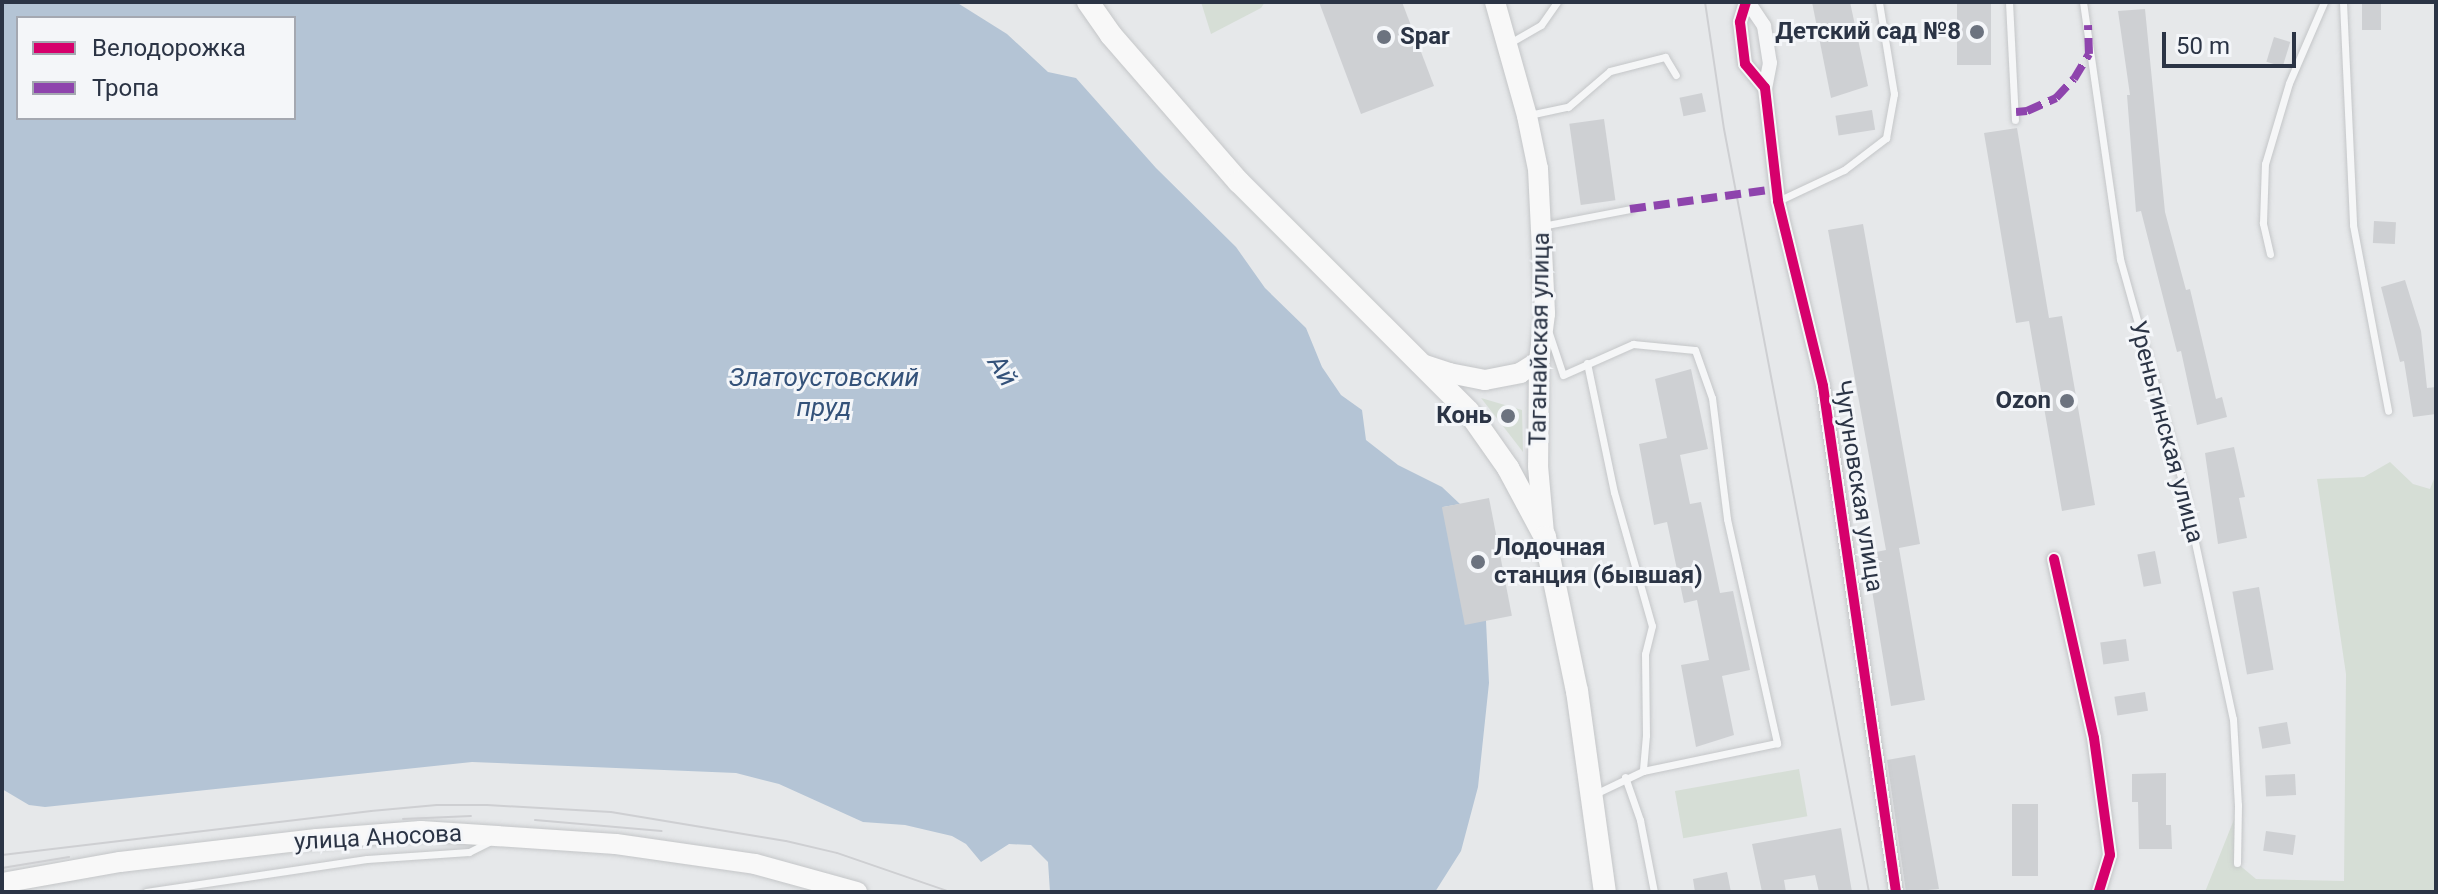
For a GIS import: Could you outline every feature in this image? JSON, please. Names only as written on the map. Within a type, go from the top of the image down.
[{"type":"main road","points":[[1088,2],[1111,35],[1239,182],[1468,411],[1508,468],[1545,537],[1577,691],[1605,892]]},
{"type":"main road","name":"Таганайская улица","points":[[1495,2],[1527,116],[1538,169],[1545,314],[1539,361],[1538,466],[1545,537]]},
{"type":"main road","points":[[1419,363],[1485,380],[1520,373],[1539,361]]},
{"type":"main road","name":"улица Аносова","points":[[2,883],[120,862],[317,839],[421,831],[616,844],[755,864],[857,892]]},
{"type":"street","name":"Чугуновская улица","points":[[1747,2],[1740,22],[1745,64],[1765,88]]},
{"type":"street","name":"Чугуновская улица","points":[[1747,2],[1764,26],[1770,63],[1765,88],[1778,201],[1823,386],[1896,892]]},
{"type":"street","points":[[2054,559],[2094,738],[2110,855],[2099,892]]},
{"type":"lane","points":[[1506,45],[1541,25],[1557,2]]},
{"type":"lane","points":[[1778,201],[1844,170],[1886,138],[1894,94],[1879,2]]},
{"type":"lane","points":[[2009,2],[2015,120]]},
{"type":"lane","name":"Уреньгинская улица","points":[[2083,2],[2120,259],[2181,477],[2233,719],[2238,805],[2237,863]]},
{"type":"lane","points":[[2270,254],[2263,223],[2265,164],[2289,83],[2324,2]]},
{"type":"lane","points":[[2343,2],[2353,225],[2388,411]]},
{"type":"lane","points":[[1527,116],[1568,107],[1610,71],[1665,57],[1676,75]]},
{"type":"lane","points":[[1542,226],[1630,209]]},
{"type":"lane","points":[[1545,314],[1563,375],[1633,344],[1695,350],[1712,398],[1727,519],[1777,743],[1643,771],[1593,795]]},
{"type":"lane","points":[[1587,363],[1614,492],[1652,626],[1645,654],[1643,771]]},
{"type":"lane","points":[[1625,777],[1640,820],[1654,892]]},
{"type":"lane","points":[[146,892],[367,859],[469,852],[506,835]]},
{"type":"shaded area","points":[[1201,2],[1265,2],[1261,8],[1211,34]]},
{"type":"shaded area","points":[[1481,398],[1522,410],[1523,452],[1506,430]]},
{"type":"shaded area","points":[[2390,462],[2413,484],[2430,489],[2436,474],[2436,892],[2205,892],[2235,817],[2237,863],[2256,879],[2344,881],[2346,674],[2317,479],[2364,477]]},
{"type":"shaded area","points":[[1799,769],[1807,816],[1683,838],[1675,791]]},
{"type":"water","name":"Златоустовский пруд","points":[[2,2],[956,2],[1007,34],[1048,72],[1076,78],[1156,168],[1236,247],[1265,288],[1306,328],[1322,367],[1341,395],[1362,410],[1366,440],[1398,465],[1442,487],[1460,504],[1443,507],[1486,621],[1489,683],[1478,787],[1461,851],[1435,892],[1050,892],[1048,862],[1031,845],[1009,844],[981,862],[966,844],[952,836],[905,825],[863,822],[779,784],[736,773],[472,762],[45,807],[29,805],[2,789]]},
{"type":"building","points":[[1319,2],[1402,2],[1434,86],[1361,114]]},
{"type":"building","points":[[1812,2],[1850,2],[1868,86],[1831,98]]},
{"type":"building","name":"Детский сад №8","points":[[1957,2],[1991,2],[1991,65],[1957,65]]},
{"type":"building","points":[[2362,2],[2381,2],[2381,30],[2362,30]]},
{"type":"building","points":[[2145,9],[2165,212],[2186,290],[2190,289],[2216,399],[2222,397],[2227,417],[2197,425],[2181,351],[2177,352],[2141,211],[2136,212],[2127,95],[2130,95],[2118,11]]},
{"type":"building","points":[[2274,37],[2290,42],[2283,67],[2266,62]]},
{"type":"building","points":[[1702,93],[1706,112],[1683,116],[1680,98]]},
{"type":"building","points":[[1872,110],[1875,130],[1839,136],[1835,116]]},
{"type":"building","points":[[1604,119],[1615,200],[1581,205],[1569,124]]},
{"type":"building","points":[[2017,128],[2049,318],[2062,316],[2095,505],[2062,511],[2029,321],[2016,323],[1984,133]]},
{"type":"building","points":[[2374,221],[2396,222],[2395,244],[2373,243]]},
{"type":"building","points":[[1863,224],[1920,544],[1899,548],[1925,700],[1891,706],[1866,554],[1886,550],[1828,230]]},
{"type":"building","points":[[2405,280],[2421,331],[2427,388],[2436,387],[2436,414],[2413,417],[2404,361],[2400,362],[2381,287]]},
{"type":"building","points":[[1691,369],[1708,449],[1680,455],[1690,504],[1701,502],[1720,593],[1733,591],[1750,670],[1722,676],[1734,735],[1696,747],[1681,665],[1709,660],[1697,600],[1684,603],[1667,522],[1654,525],[1639,444],[1667,438],[1655,379]]},
{"type":"building","points":[[2234,447],[2245,497],[2239,498],[2247,538],[2218,544],[2205,453]]},
{"type":"building","name":"Лодочная станция (бывшая)","points":[[1489,498],[1512,616],[1465,625],[1442,507]]},
{"type":"building","points":[[2155,551],[2161,583],[2144,587],[2137,554]]},
{"type":"building","points":[[2259,587],[2274,670],[2247,674],[2232,592]]},
{"type":"building","points":[[2126,639],[2129,661],[2103,664],[2100,643]]},
{"type":"building","points":[[2145,692],[2148,711],[2117,716],[2114,697]]},
{"type":"building","points":[[2287,722],[2291,744],[2262,749],[2258,727]]},
{"type":"building","points":[[1915,755],[1939,889],[1906,892],[1887,760]]},
{"type":"building","points":[[2166,773],[2166,825],[2171,825],[2172,849],[2139,849],[2138,802],[2132,802],[2132,774]]},
{"type":"building","points":[[2295,774],[2296,795],[2266,797],[2265,776]]},
{"type":"building","points":[[2012,804],[2038,804],[2038,876],[2012,876]]},
{"type":"building","points":[[1841,828],[1852,892],[1819,892],[1815,875],[1784,880],[1786,892],[1762,892],[1752,844]]},
{"type":"building","points":[[2266,831],[2296,835],[2293,855],[2263,851]]},
{"type":"building","points":[[1727,872],[1731,892],[1695,892],[1693,879]]},
{"type":"tram line","points":[[1705,2],[1724,129],[1869,892]]},
{"type":"tram line","points":[[2,855],[371,811],[437,805],[487,805],[611,812],[786,841],[837,853],[950,892]]},
{"type":"tram line","points":[[403,819],[471,816]]},
{"type":"tram line","points":[[535,820],[662,831]]},
{"type":"tram line","points":[[2,868],[69,857]]},
{"type":"marked path","points":[[2016,112],[2027,111],[2056,98],[2074,79],[2089,54],[2088,25]]},
{"type":"marked path","points":[[1630,209],[1776,189]]},
{"type":"cycle path","points":[[1746,2],[1740,22],[1745,64],[1765,88],[1778,201],[1823,386],[1896,892]]},
{"type":"cycle path","points":[[2054,559],[2094,738],[2110,855],[2099,892]]},
{"type":"place","name":"Детский сад №8","points":[[1977,32]]},
{"type":"place","name":"Spar","points":[[1384,37]]},
{"type":"place","name":"Ozon","points":[[2067,401]]},
{"type":"place","name":"Конь","points":[[1508,416]]},
{"type":"place","name":"Лодочная станция (бывшая)","points":[[1478,562]]},
{"type":"water label","name":"Ай","points":[[1002,371]]}]
